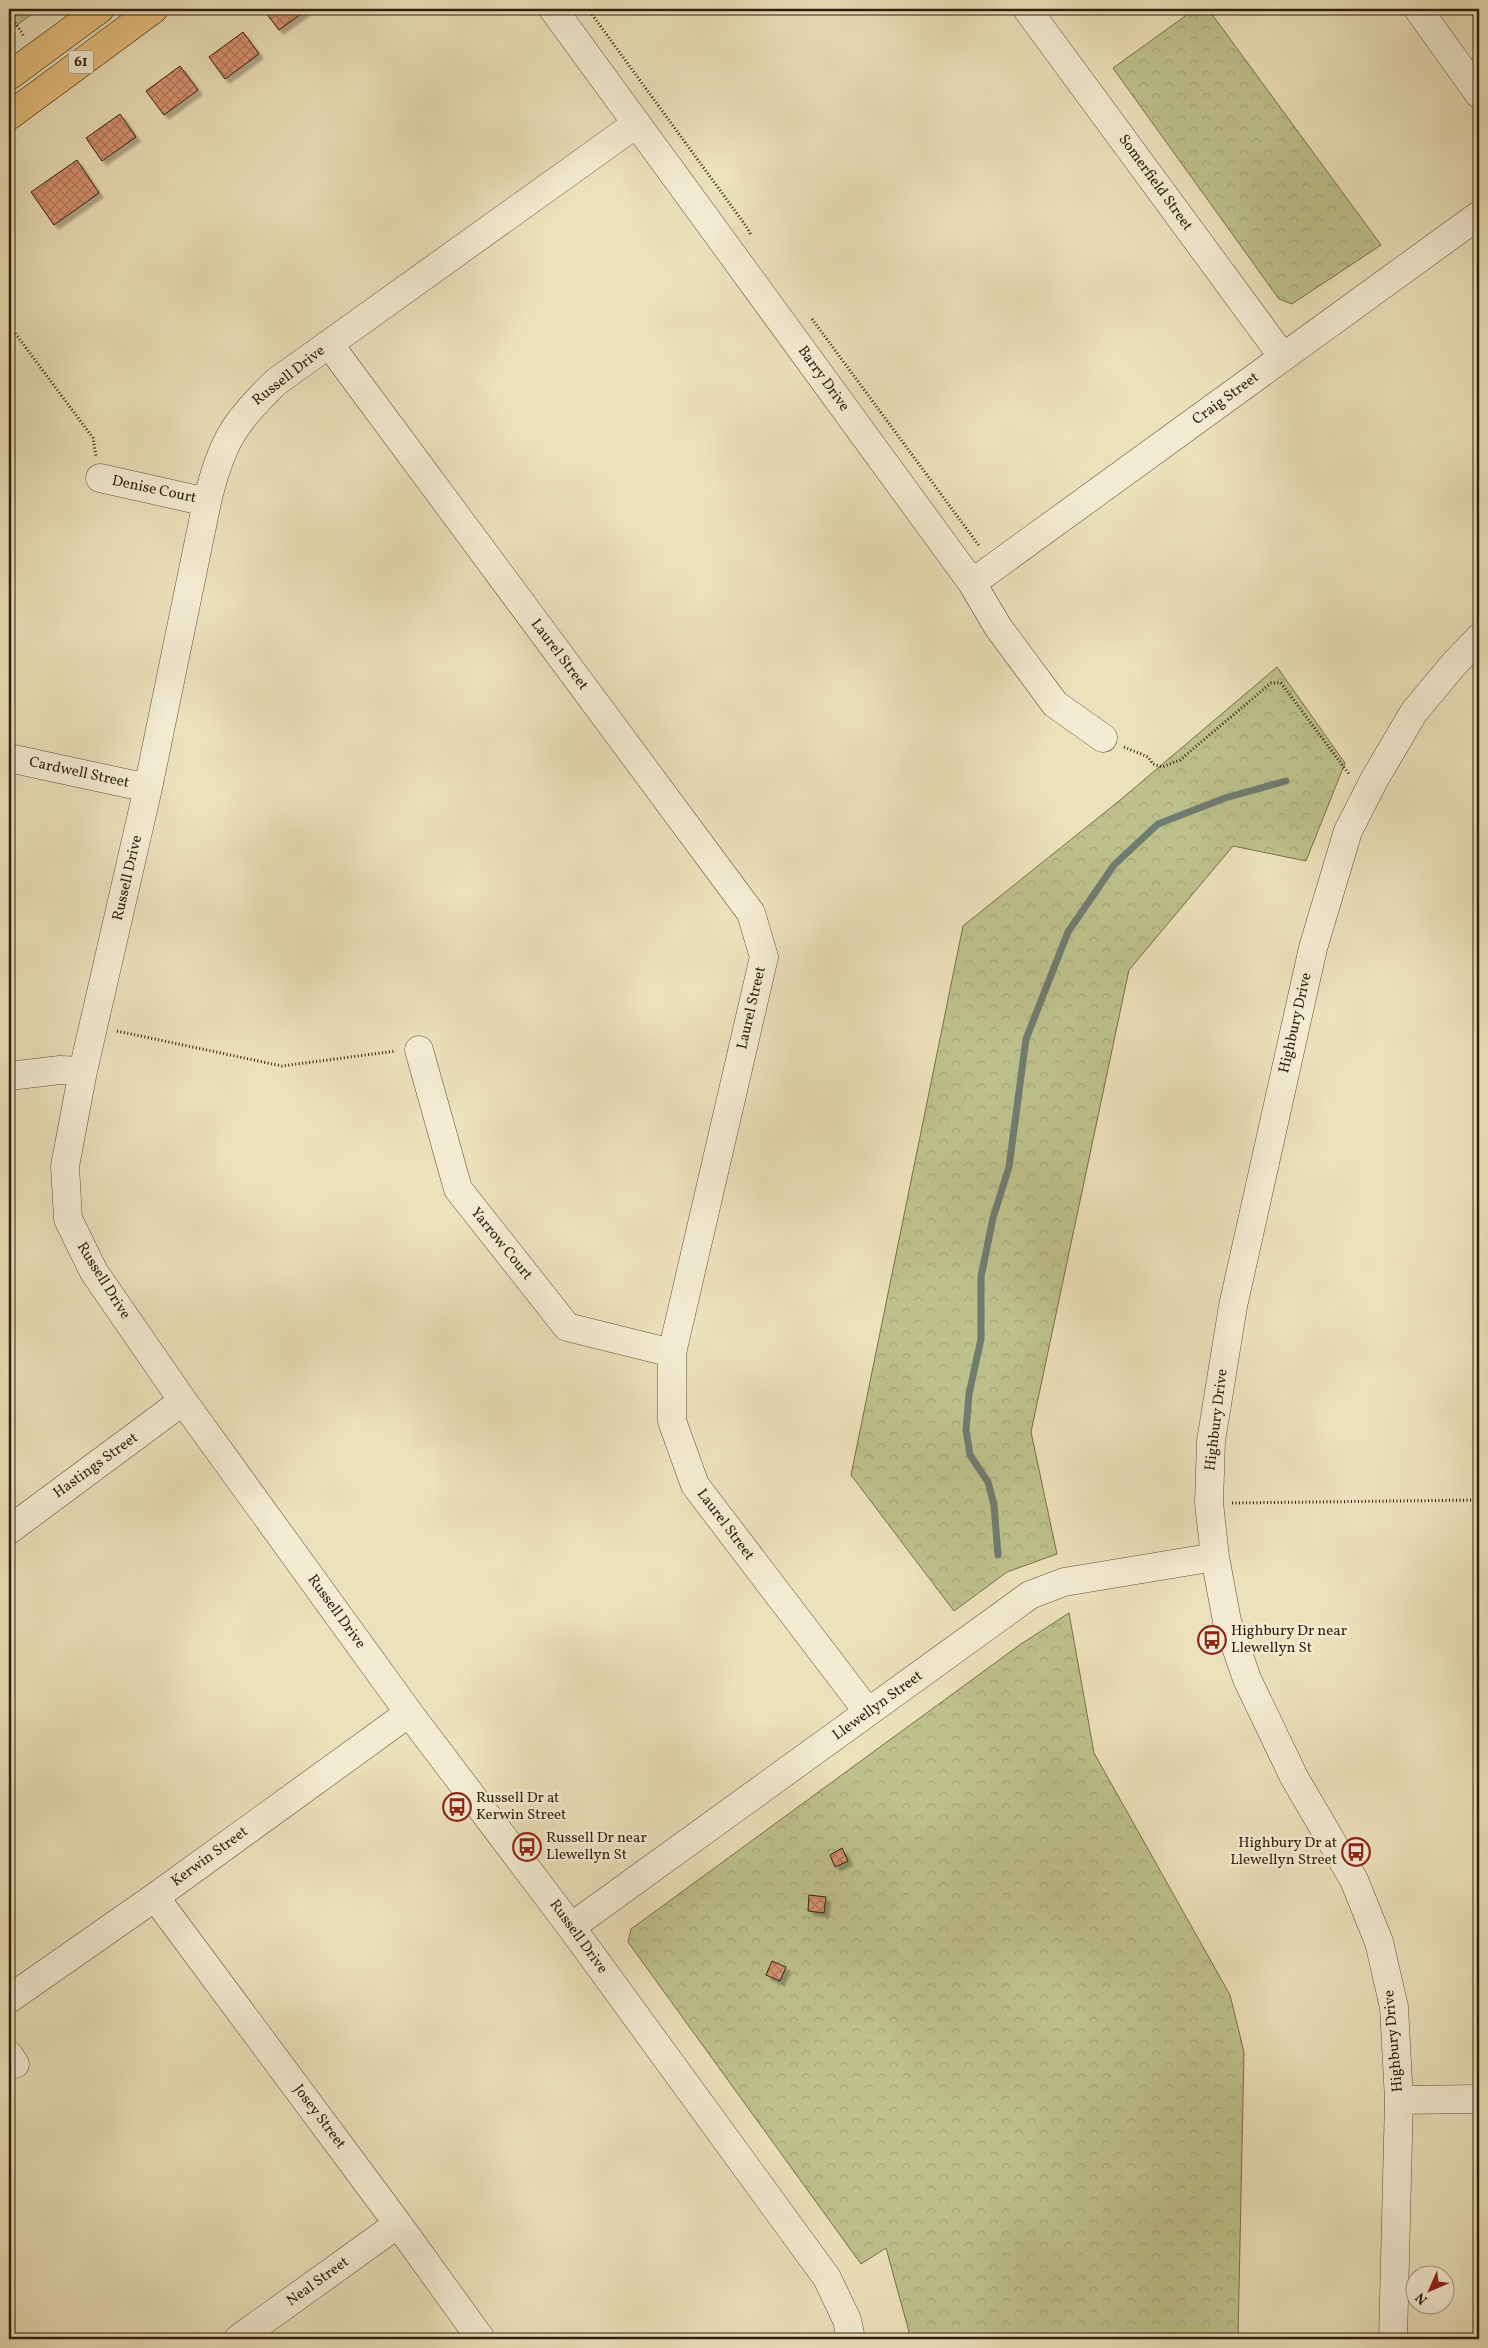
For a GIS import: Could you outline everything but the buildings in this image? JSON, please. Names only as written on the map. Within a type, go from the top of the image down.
[{"type":"main road","name":"61","points":[[9,76],[100,9]]},
{"type":"main road","name":"61","points":[[9,116],[154,9]]},
{"type":"street","name":"Barry Drive","points":[[553,9],[972,583],[998,626],[1056,704],[1103,738]]},
{"type":"street","name":"Somerfield Street","points":[[1027,9],[1283,357]]},
{"type":"street","points":[[1418,9],[1479,94]]},
{"type":"street","name":"Russell Drive","points":[[636,124],[276,382],[249,407],[228,438],[216,465],[207,502],[148,788],[95,1027],[83,1071],[65,1166],[68,1219],[94,1272],[183,1401],[409,1713],[572,1928],[827,2278],[847,2320],[851,2339]]},
{"type":"street","name":"Craig Street","points":[[972,583],[1479,215]]},
{"type":"street","name":"Laurel Street","points":[[329,344],[751,913],[764,957],[672,1353],[672,1421],[694,1485],[868,1712]]},
{"type":"street","name":"Denise Court","points":[[100,478],[207,502]]},
{"type":"street","name":"Highbury Drive","points":[[1393,2339],[1399,2100],[1394,2007],[1379,1942],[1354,1880],[1294,1777],[1247,1679],[1227,1620],[1215,1557],[1209,1503],[1211,1441],[1233,1306],[1313,948],[1348,831],[1396,741],[1414,712],[1454,664],[1479,638]]},
{"type":"street","name":"Cardwell Street","points":[[9,758],[148,788]]},
{"type":"street","name":"Yarrow Court","points":[[419,1050],[458,1190],[568,1327],[672,1353]]},
{"type":"street","points":[[9,1076],[60,1070],[83,1071]]},
{"type":"street","name":"Hastings Street","points":[[9,1530],[183,1401]]},
{"type":"street","name":"Llewellyn Street","points":[[572,1928],[1030,1595],[1064,1582],[1215,1557]]},
{"type":"street","name":"Kerwin Street","points":[[9,1999],[155,1897],[409,1713]]},
{"type":"street","name":"Josey Street","points":[[155,1897],[481,2339]]},
{"type":"street","points":[[1399,2100],[1479,2098]]},
{"type":"street","name":"Neal Street","points":[[238,2339],[398,2224]]},
{"type":"path","points":[[588,9],[746,226],[754,241]]},
{"type":"path","points":[[812,318],[983,550]]},
{"type":"path","points":[[9,325],[93,438],[100,478]]},
{"type":"path","points":[[1103,738],[1148,757],[1153,764],[1162,767],[1180,760],[1271,683],[1281,682],[1351,777],[1356,769]]},
{"type":"path","points":[[95,1027],[130,1032],[282,1066],[380,1052],[419,1050]]},
{"type":"path","points":[[1209,1503],[1479,1500]]},
{"type":"green space","points":[[9,9],[39,9],[9,31]]},
{"type":"green space","points":[[1195,9],[1208,9],[1381,245],[1292,304],[1279,299],[1113,68]]},
{"type":"green space","points":[[1277,667],[1345,763],[1306,861],[1233,846],[1129,970],[1031,1432],[1057,1554],[1007,1572],[954,1611],[851,1475],[963,926],[1119,801]]},
{"type":"green space","points":[[1069,1613],[1094,1753],[1230,1995],[1244,2052],[1238,2339],[911,2339],[886,2248],[861,2264],[628,1942],[631,1929],[1021,1644]]},
{"type":"waterway","points":[[998,1555],[994,1505],[988,1482],[970,1455],[966,1430],[969,1394],[981,1339],[981,1277],[993,1218],[1009,1167],[1026,1039],[1068,932],[1114,865],[1158,824],[1225,798],[1286,781]]},
{"type":"place","name":"Highbury Dr near Llewellyn St","points":[[1212,1640]]},
{"type":"place","name":"Russell Dr at Kerwin Street","points":[[457,1807]]},
{"type":"place","name":"Russell Dr near Llewellyn St","points":[[527,1847]]},
{"type":"place","name":"Highbury Dr at Llewellyn Street","points":[[1356,1852]]}]
